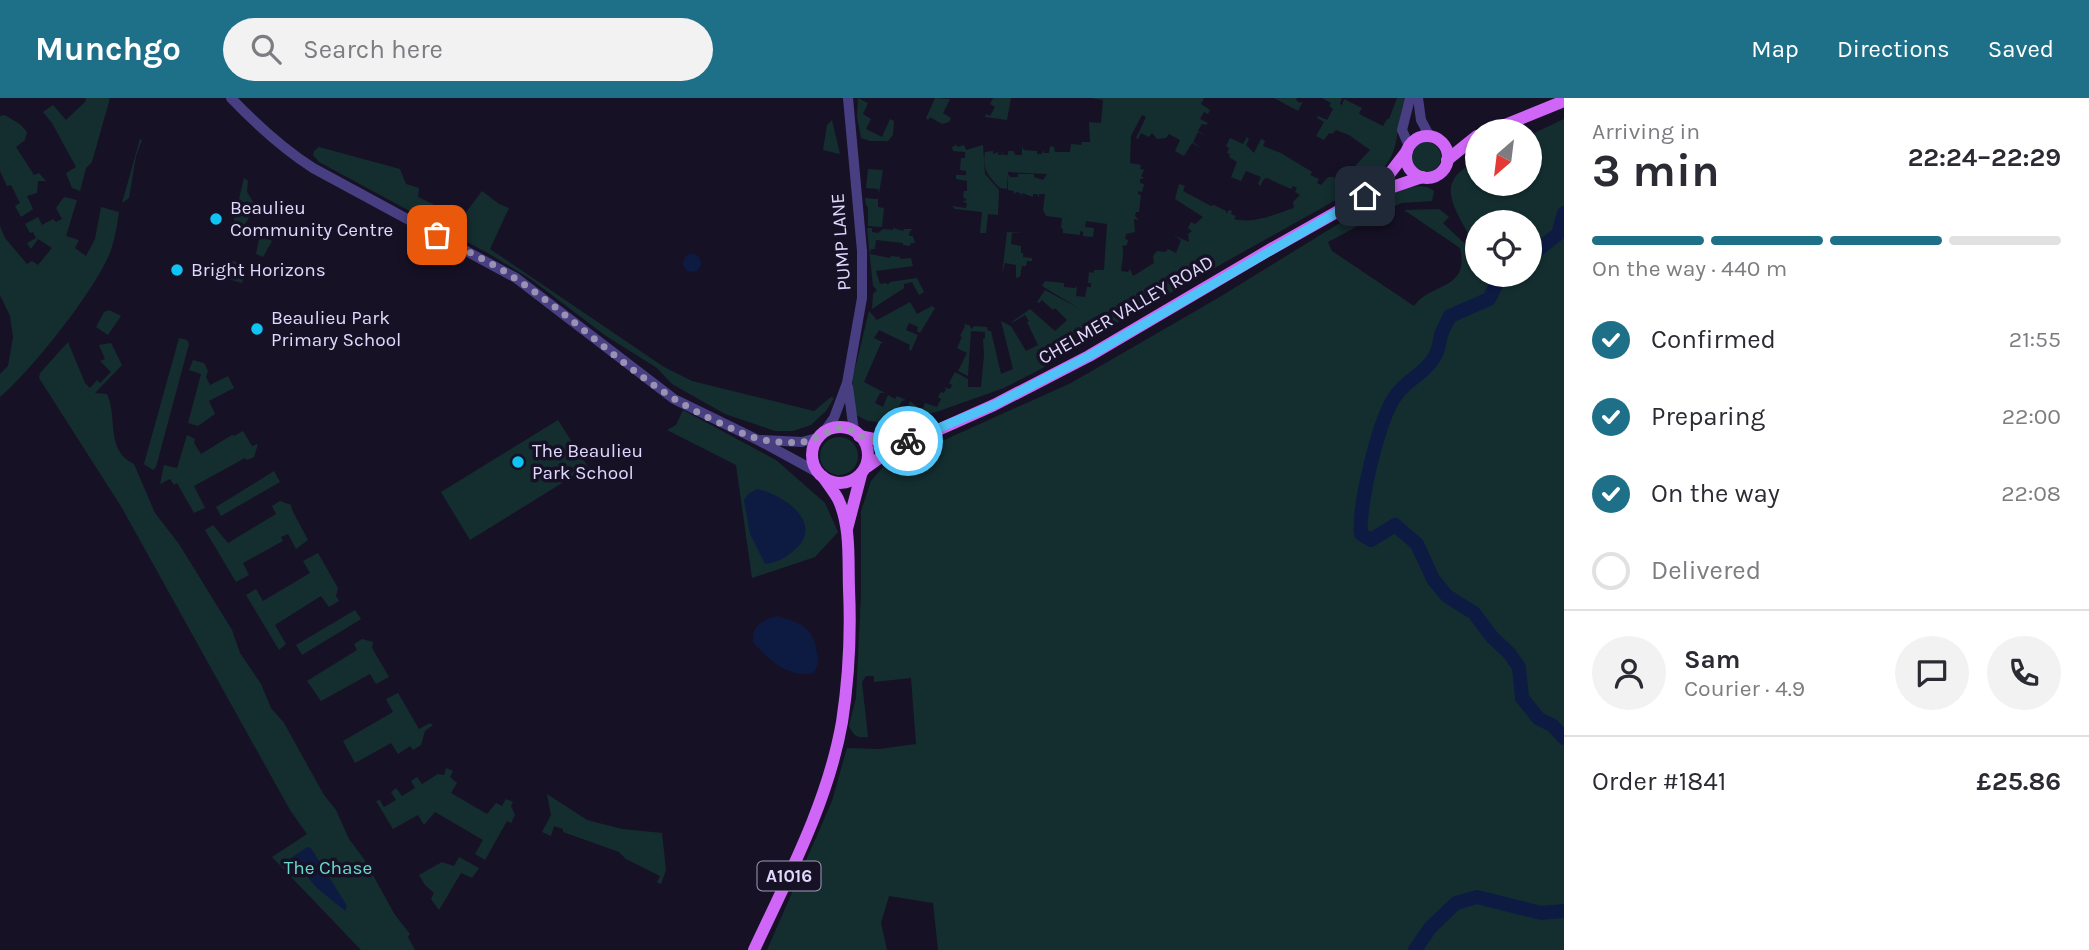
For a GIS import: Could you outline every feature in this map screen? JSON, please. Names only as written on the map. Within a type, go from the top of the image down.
[{"type":"main road","points":[[1520,119],[1564,101]]},
{"type":"main road","points":[[1465,137],[1418,138],[1408,149],[1409,167],[1422,177],[1437,175],[1447,160],[1465,146]]},
{"type":"main road","points":[[1434,138],[1445,148],[1447,160]]},
{"type":"main road","name":"CHELMER VALLEY ROAD","points":[[864,471],[899,444],[920,438],[994,405],[1089,356],[1365,196],[1384,181],[1408,149]]},
{"type":"main road","name":"CHELMER VALLEY ROAD","points":[[1365,196],[1422,177]]},
{"type":"main road","points":[[821,435],[838,428],[899,444]]},
{"type":"main road","name":"A1016","points":[[847,530],[864,471],[866,446],[857,434]]},
{"type":"main road","name":"A1016","points":[[754,950],[791,872],[832,764],[850,655],[847,530],[838,500],[812,461],[821,435]]},
{"type":"main road","points":[[820,475],[838,482],[847,482],[864,471]]},
{"type":"street","points":[[231,98],[285,150],[516,278],[674,399],[758,440],[820,475]]},
{"type":"street","name":"PUMP LANE","points":[[821,435],[834,418],[847,383],[862,298],[862,251],[848,98]]},
{"type":"street","points":[[1408,149],[1402,130],[1410,98]]},
{"type":"street","points":[[1418,98],[1421,120],[1434,138]]},
{"type":"street","name":"PUMP LANE","points":[[847,383],[857,434]]},
{"type":"street","points":[[758,440],[802,442],[821,435]]},
{"type":"green space","points":[[85,98],[110,98],[92,162],[86,168],[80,191],[72,188],[66,173],[76,167],[43,112],[53,105],[66,120],[86,101]]},
{"type":"green space","points":[[858,98],[868,103],[863,114],[871,119],[866,129],[882,137],[890,119],[894,121],[893,135],[888,141],[861,138],[857,117]]},
{"type":"green space","points":[[935,98],[950,99],[943,113],[951,118],[949,122],[942,124],[930,117],[928,120],[926,118]]},
{"type":"green space","points":[[993,98],[1011,98],[1007,120],[985,117],[986,114],[990,116],[995,107],[990,104]]},
{"type":"green space","points":[[1091,98],[1204,98],[1201,104],[1210,110],[1208,114],[1204,112],[1200,119],[1208,123],[1202,124],[1198,131],[1208,137],[1198,132],[1193,142],[1201,148],[1192,143],[1184,156],[1175,151],[1180,140],[1169,134],[1166,138],[1157,139],[1152,133],[1149,137],[1141,133],[1138,139],[1136,138],[1146,117],[1142,115],[1131,136],[1130,163],[1141,165],[1140,169],[1144,170],[1141,176],[1144,178],[1140,179],[1140,183],[1144,184],[1142,192],[1138,191],[1141,195],[1139,212],[1136,212],[1135,216],[1139,220],[1134,219],[1135,232],[1126,234],[1127,245],[1122,246],[1121,271],[1128,272],[1130,269],[1133,276],[1154,263],[1153,256],[1157,251],[1165,252],[1168,249],[1176,253],[1181,240],[1173,235],[1189,242],[1188,234],[1192,231],[1188,228],[1191,222],[1195,224],[1203,217],[1175,199],[1179,184],[1185,186],[1183,191],[1226,211],[1226,214],[1229,210],[1232,211],[1231,214],[1236,216],[1234,219],[1256,220],[1294,208],[1293,202],[1300,195],[1295,192],[1297,188],[1293,186],[1291,189],[1267,178],[1260,186],[1258,184],[1261,177],[1246,171],[1241,181],[1231,177],[1237,162],[1227,153],[1229,148],[1226,146],[1230,138],[1243,144],[1247,137],[1249,139],[1246,145],[1254,153],[1261,139],[1265,141],[1263,146],[1281,153],[1312,172],[1310,175],[1319,179],[1317,183],[1321,185],[1328,177],[1341,181],[1370,150],[1349,135],[1336,130],[1332,134],[1329,133],[1324,140],[1316,136],[1324,122],[1317,118],[1318,116],[1327,120],[1333,109],[1329,106],[1331,103],[1322,98],[1342,98],[1340,104],[1342,105],[1344,99],[1362,108],[1359,113],[1361,115],[1383,126],[1389,119],[1397,98],[1405,98],[1392,155],[1387,164],[1366,183],[1004,388],[936,412],[888,423],[868,421],[854,414],[853,377],[869,311],[877,320],[910,302],[917,314],[932,306],[935,308],[920,333],[917,331],[918,327],[909,323],[906,330],[918,335],[911,351],[910,345],[879,330],[874,338],[884,343],[881,343],[864,382],[885,393],[880,393],[875,403],[883,407],[888,395],[906,400],[902,401],[898,408],[906,413],[910,401],[920,409],[925,403],[937,407],[941,399],[938,397],[946,389],[943,387],[950,389],[952,385],[949,383],[955,372],[968,379],[968,387],[981,387],[985,332],[971,331],[968,376],[958,371],[967,353],[957,348],[964,324],[972,329],[974,326],[987,327],[988,331],[991,331],[1001,374],[1013,369],[1001,321],[1011,326],[1026,351],[1038,345],[1027,322],[1029,321],[1025,315],[1012,323],[1013,321],[1030,309],[1055,331],[1067,320],[1042,300],[1037,302],[1045,290],[1080,309],[1042,286],[1045,281],[1064,283],[1064,287],[1077,286],[1076,296],[1085,297],[1087,287],[1091,287],[1091,283],[1088,283],[1089,272],[1104,270],[1107,224],[1086,221],[1085,227],[1094,228],[1093,237],[1083,236],[1080,231],[1080,235],[1063,233],[1062,218],[1046,216],[1043,210],[1045,194],[1039,194],[1039,198],[1037,194],[1033,194],[1033,197],[1022,193],[1021,196],[1020,193],[1016,192],[1014,195],[1014,191],[1008,190],[1008,174],[1010,177],[1018,177],[1018,174],[1034,174],[1034,177],[1043,180],[1047,174],[1008,172],[1007,189],[1000,188],[987,172],[984,158],[985,152],[993,151],[993,154],[998,152],[998,155],[1002,155],[1003,151],[1003,155],[1008,155],[1008,151],[1014,151],[1015,155],[1022,155],[1022,147],[1024,150],[1037,151],[1037,154],[1042,154],[1043,150],[1044,153],[1049,153],[1050,146],[1054,147],[1055,152],[1070,152],[1071,144],[1090,142],[1089,122],[1101,123],[1103,100]]},
{"type":"green space","points":[[1274,98],[1297,98],[1300,103],[1303,101],[1298,111]]},
{"type":"green space","points":[[5,115],[27,132],[25,140],[16,147],[34,175],[39,173],[46,181],[38,181],[37,193],[27,196],[33,209],[21,217],[15,206],[20,203],[0,171],[0,116]]},
{"type":"green space","points":[[1564,119],[1564,950],[938,950],[933,903],[889,896],[881,923],[887,950],[767,950],[832,801],[847,748],[879,749],[916,744],[911,678],[874,682],[874,676],[866,676],[862,682],[868,737],[856,736],[849,726],[856,698],[861,595],[861,511],[871,481],[882,468],[1071,383],[1218,298],[1382,197],[1415,186],[1434,191],[1432,201],[1401,203],[1328,242],[1332,251],[1414,306],[1421,298],[1454,279],[1462,262],[1460,248],[1404,210],[1439,209],[1449,217],[1443,223],[1465,244],[1465,287],[1542,287],[1542,210],[1465,210],[1465,228],[1451,196],[1455,177],[1465,168],[1465,196],[1542,196],[1542,129]]},
{"type":"green space","points":[[832,120],[840,154],[823,150],[827,125]]},
{"type":"green space","points":[[140,139],[142,140],[136,156],[129,198],[122,203]]},
{"type":"green space","points":[[1426,142],[1437,146],[1441,157],[1437,168],[1426,172],[1415,168],[1411,157],[1415,146]]},
{"type":"green space","points":[[964,145],[966,150],[983,145],[985,174],[999,190],[998,215],[988,214],[986,233],[980,233],[982,212],[955,209],[952,206],[966,208],[967,203],[962,202],[967,200],[963,197],[964,191],[967,191],[967,181],[956,179],[956,175],[966,175],[966,171],[960,170],[961,158],[965,158],[965,152],[953,151],[952,147]]},
{"type":"green space","points":[[319,147],[400,169],[406,184],[419,188],[418,197],[433,204],[440,215],[461,219],[482,191],[509,208],[490,249],[664,367],[692,381],[814,411],[831,397],[834,398],[826,411],[811,425],[793,431],[775,431],[725,414],[672,384],[657,368],[606,336],[532,280],[319,162],[313,155]]},
{"type":"green space","points":[[868,169],[883,170],[879,193],[878,189],[866,188]]},
{"type":"green space","points":[[244,178],[248,181],[247,192],[256,207],[241,230],[231,232]]},
{"type":"green space","points":[[64,197],[77,200],[66,236],[79,240],[75,248],[86,256],[95,239],[101,207],[119,212],[111,250],[104,266],[62,328],[29,368],[0,397],[0,374],[8,366],[13,337],[10,316],[0,295],[0,226],[5,238],[27,264],[32,261],[38,265],[52,248],[38,239],[31,249],[27,243],[36,238],[25,224],[38,217],[42,225],[53,219],[56,222],[62,219],[56,208]]},
{"type":"green space","points":[[878,197],[878,207],[884,208],[882,227],[868,226],[865,198]]},
{"type":"green space","points":[[867,228],[878,233],[883,229],[913,229],[909,236],[913,236],[915,243],[910,246],[876,240],[875,249],[871,249],[870,254],[911,258],[913,266],[876,271],[880,284],[888,285],[890,282],[917,278],[924,292],[919,295],[912,282],[904,284],[904,288],[872,309],[873,294],[877,290],[873,286]]},
{"type":"green space","points":[[254,231],[272,241],[263,257],[256,254],[259,239],[249,236]]},
{"type":"green space","points":[[1007,232],[1023,233],[1012,233],[1011,244],[1021,246],[1023,257],[1032,258],[1032,261],[1027,261],[1026,266],[1022,266],[1020,277],[1016,278],[1016,265],[1005,263],[1002,274]]},
{"type":"green space","points":[[230,260],[247,265],[242,283],[218,276]]},
{"type":"green space","points":[[109,310],[121,316],[108,335],[96,327],[104,312]]},
{"type":"green space","points":[[179,338],[187,340],[189,344],[153,470],[144,464]]},
{"type":"green space","name":"The Chase","points":[[68,342],[85,383],[90,388],[97,380],[100,383],[111,372],[100,361],[105,359],[99,345],[111,343],[122,365],[95,393],[107,394],[119,451],[134,464],[155,513],[179,544],[232,630],[240,653],[261,684],[271,708],[284,723],[324,795],[336,810],[349,839],[364,859],[395,915],[410,934],[408,937],[415,950],[361,950],[272,857],[307,834],[290,810],[122,508],[39,378],[40,373]]},
{"type":"green space","points":[[193,360],[204,363],[210,385],[228,376],[234,388],[209,401],[215,414],[198,426],[188,423],[201,374],[189,370]]},
{"type":"green space","points":[[683,410],[776,460],[825,503],[838,532],[815,557],[752,578],[736,465],[667,430],[676,425]]},
{"type":"green space","points":[[558,420],[588,467],[470,540],[441,492]]},
{"type":"green space","points":[[243,431],[252,446],[258,444],[254,457],[247,460],[245,458],[194,486],[205,508],[194,513],[177,483],[174,485],[170,479],[160,484],[164,465],[177,468],[187,435],[195,439],[194,443],[201,454]]},
{"type":"green space","points":[[839,437],[853,442],[858,456],[853,470],[839,475],[825,470],[820,456],[825,442]]},
{"type":"green space","points":[[274,471],[280,482],[221,516],[216,507]]},
{"type":"green space","points":[[280,501],[291,505],[308,540],[296,549],[288,534],[281,537],[283,541],[243,563],[249,575],[236,582],[205,530],[213,525],[228,543],[276,514],[272,506]]},
{"type":"green space","points":[[318,553],[338,588],[336,596],[339,601],[329,607],[321,596],[275,625],[286,644],[279,650],[246,595],[256,589],[263,601],[310,573],[303,561]]},
{"type":"green space","points":[[355,610],[361,619],[302,655],[296,645]]},
{"type":"green space","points":[[362,639],[373,642],[372,648],[389,677],[376,684],[370,674],[321,701],[307,681],[357,650],[354,644]]},
{"type":"green space","points":[[398,693],[419,729],[430,723],[433,725],[425,731],[421,745],[413,750],[410,746],[398,754],[391,743],[355,763],[343,741],[393,712],[386,699]]},
{"type":"green space","points":[[446,768],[453,771],[450,777],[457,783],[451,793],[487,814],[496,803],[502,806],[506,799],[513,802],[511,806],[515,815],[511,823],[507,821],[485,860],[475,854],[483,840],[435,812],[424,825],[418,815],[393,829],[376,801],[380,800],[384,807],[396,800],[391,792],[396,788],[402,796],[415,788],[411,781],[417,777],[422,784],[438,774],[444,775]]},
{"type":"green space","points":[[547,794],[587,820],[622,829],[662,833],[666,870],[661,884],[657,882],[660,876],[626,859],[619,852],[563,832],[563,829],[554,826],[551,836],[542,832],[551,815]]},
{"type":"green space","points":[[459,857],[479,868],[472,878],[461,873],[439,910],[431,899],[434,893],[419,875],[442,862],[454,866]]},
{"type":"water","points":[[692,254],[698,257],[701,263],[698,269],[692,272],[686,269],[683,263],[686,257]]},
{"type":"water","points":[[757,489],[790,505],[804,522],[805,532],[801,543],[779,560],[765,564],[750,534],[744,500]]},
{"type":"water","points":[[776,616],[803,626],[812,637],[818,665],[813,673],[796,673],[780,666],[753,642],[754,631],[759,624]]},
{"type":"water","points":[[307,847],[311,848],[347,906],[345,911],[317,888],[291,858]]},
{"type":"waterway","points":[[1542,247],[1558,234],[1564,213]]},
{"type":"waterway","points":[[1495,287],[1489,299],[1450,316],[1431,362],[1401,389],[1390,405],[1371,462],[1363,504],[1361,534],[1371,540],[1395,525],[1417,544],[1433,579],[1447,596],[1474,613],[1519,667],[1522,698],[1539,719],[1552,725],[1564,738]]},
{"type":"waterway","points":[[1415,950],[1430,928],[1456,903],[1477,897],[1541,913],[1564,911]]},
{"type":"way so far","points":[[437,235],[516,278],[674,399],[758,440],[802,442],[817,438],[831,429],[846,428],[859,436],[899,444],[908,441]]},
{"type":"place","name":"Beaulieu Community Centre","points":[[216,219]]},
{"type":"place","name":"Bright Horizons","points":[[177,270]]},
{"type":"place","name":"Beaulieu Park Primary School","points":[[257,329]]},
{"type":"place","name":"The Beaulieu Park School","points":[[518,462]]},
{"type":"route","points":[[908,441],[994,405],[1089,356],[1365,196]]}]
